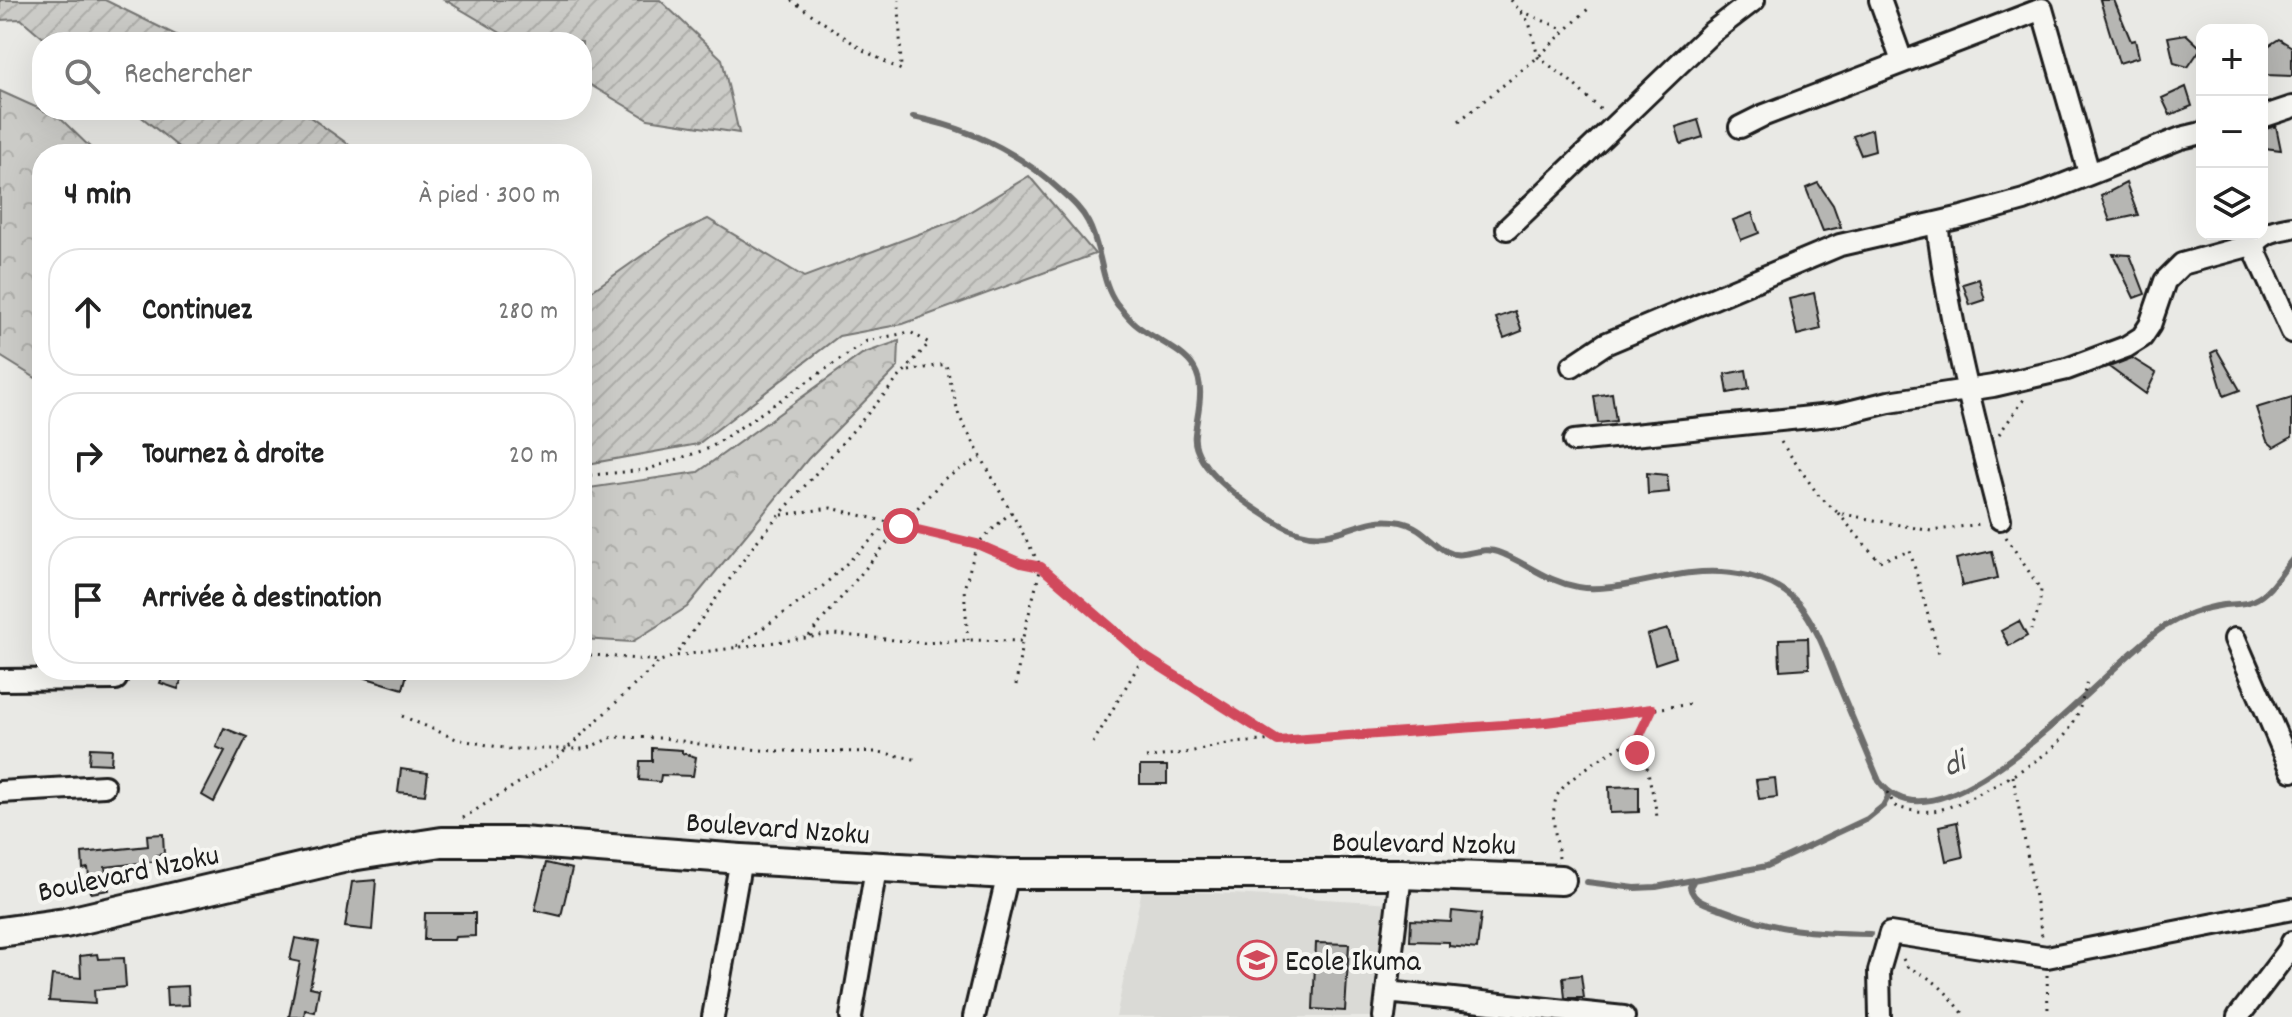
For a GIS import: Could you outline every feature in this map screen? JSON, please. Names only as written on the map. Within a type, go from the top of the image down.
[{"type":"street","points":[[1507,229],[1711,33],[1754,0]]},
{"type":"street","points":[[1880,0],[1902,61]]},
{"type":"street","points":[[1740,127],[1902,61],[2042,9],[2089,173]]},
{"type":"street","points":[[2268,115],[2292,107]]},
{"type":"street","points":[[1572,366],[1605,344],[1840,245],[2024,200],[2196,135]]},
{"type":"street","points":[[1937,223],[1945,290],[2000,519]]},
{"type":"street","points":[[1574,441],[1840,414],[2054,372],[2126,347],[2142,337],[2150,325],[2165,281],[2182,264],[2255,244],[2270,232],[2292,227]]},
{"type":"street","points":[[2255,244],[2257,255],[2292,332]]},
{"type":"street","points":[[2235,639],[2292,771]]},
{"type":"street","points":[[0,680],[32,680]]},
{"type":"street","points":[[0,792],[104,786]]},
{"type":"street","name":"Boulevard Nzoku","points":[[0,932],[65,923],[351,856],[442,842],[521,842],[876,868],[1008,874],[1401,874],[1561,880]]},
{"type":"street","points":[[713,1017],[741,859]]},
{"type":"street","points":[[851,1017],[876,868]]},
{"type":"street","points":[[974,1017],[1008,874]]},
{"type":"street","points":[[1384,1017],[1401,874]]},
{"type":"street","points":[[1880,1017],[1879,971],[1890,933],[2047,957],[2292,909]]},
{"type":"street","points":[[2238,1017],[2292,942]]},
{"type":"street","points":[[1387,992],[1624,1017]]},
{"type":"path","points":[[791,0],[863,50],[901,70],[899,0]]},
{"type":"path","points":[[1511,0],[1529,22],[1538,57],[1618,122]]},
{"type":"path","points":[[1459,121],[1538,57],[1589,8]]},
{"type":"path","points":[[1521,11],[1566,31]]},
{"type":"path","points":[[592,475],[646,470],[710,448],[867,341],[910,332],[929,343],[757,541],[675,656]]},
{"type":"path","points":[[906,371],[946,364],[959,416],[1041,567],[1144,656],[1278,741]]},
{"type":"path","points":[[1984,457],[2032,389],[2054,372]]},
{"type":"path","points":[[1768,421],[1819,496],[1838,513],[1879,561],[1910,551],[1940,658]]},
{"type":"path","points":[[808,636],[944,479],[980,458]]},
{"type":"path","points":[[779,515],[831,508],[977,544],[1021,563],[1041,567]]},
{"type":"path","points":[[968,640],[964,589],[977,544],[1011,512]]},
{"type":"path","points":[[1838,513],[1931,531],[2000,519],[2007,538],[2041,590],[2039,609],[2031,630]]},
{"type":"path","points":[[734,649],[823,586],[890,522]]},
{"type":"path","points":[[1016,685],[1022,641],[1041,567]]},
{"type":"path","points":[[592,655],[660,661],[675,656],[834,634],[925,643],[1022,641]]},
{"type":"path","points":[[1093,743],[1144,656]]},
{"type":"path","points":[[442,842],[466,814],[555,760],[660,661]]},
{"type":"path","points":[[1887,792],[1895,806],[1908,811],[1938,810],[2013,776],[2061,741],[2081,709],[2087,679]]},
{"type":"path","points":[[1146,758],[1232,743],[1546,722],[1694,704]]},
{"type":"path","points":[[1561,880],[1553,823],[1558,794],[1590,765],[1638,738],[1652,709]]},
{"type":"path","points":[[402,716],[456,739],[509,749],[585,749],[613,737],[664,738],[711,746],[774,751],[879,752],[919,760]]},
{"type":"path","points":[[1632,741],[1637,753],[1646,758],[1657,818]]},
{"type":"path","points":[[2013,776],[2047,957],[2048,1011]]},
{"type":"path","points":[[1890,933],[1908,968],[1930,976],[1966,1017]]},
{"type":"shaded area","name":"Ecole Ikuma","points":[[1142,889],[1394,903],[1379,1017],[1116,1017]]},
{"type":"green space","points":[[0,0],[105,0],[170,32],[36,32],[21,19],[0,20]]},
{"type":"green space","points":[[445,0],[660,0],[722,59],[739,133],[648,119],[592,86],[592,32],[499,32]]},
{"type":"green space","points":[[0,91],[32,105],[32,120],[62,120],[87,144],[32,144],[32,376],[0,356]]},
{"type":"green space","points":[[145,120],[314,120],[348,144],[175,144]]},
{"type":"green space","points":[[1029,176],[1095,254],[903,324],[839,336],[698,444],[592,463],[592,291],[670,236],[708,219],[804,277],[956,220]]},
{"type":"green space","points":[[899,341],[898,367],[808,459],[687,607],[632,642],[592,640],[592,488],[698,472],[862,354]]},
{"type":"building","points":[[2100,0],[2114,0],[2131,41],[2135,40],[2139,57],[2119,63]]},
{"type":"building","points":[[2186,34],[2196,43],[2196,55],[2188,67],[2174,63],[2168,37]]},
{"type":"building","points":[[2279,39],[2292,47],[2292,76],[2268,75],[2268,46]]},
{"type":"building","points":[[2186,87],[2192,106],[2170,115],[2162,98]]},
{"type":"building","points":[[1698,120],[1703,137],[1681,144],[1676,127]]},
{"type":"building","points":[[2276,126],[2281,150],[2268,148],[2268,128]]},
{"type":"building","points":[[1872,129],[1875,151],[1861,155],[1853,136]]},
{"type":"building","points":[[1818,183],[1833,205],[1841,227],[1823,231],[1806,188]]},
{"type":"building","points":[[2126,183],[2138,215],[2110,221],[2101,196]]},
{"type":"building","points":[[1752,213],[1759,233],[1741,240],[1733,220]]},
{"type":"building","points":[[2113,254],[2130,255],[2145,294],[2134,298]]},
{"type":"building","points":[[1979,279],[1985,300],[1970,305],[1963,284]]},
{"type":"building","points":[[1814,293],[1821,329],[1797,335],[1789,299]]},
{"type":"building","points":[[1515,311],[1522,331],[1504,338],[1496,318]]},
{"type":"building","points":[[2217,350],[2240,390],[2224,396],[2211,353]]},
{"type":"building","points":[[2132,358],[2156,373],[2146,394],[2109,367]]},
{"type":"building","points":[[1746,370],[1749,389],[1728,393],[1725,374]]},
{"type":"building","points":[[1612,393],[1616,421],[1598,423],[1594,396]]},
{"type":"building","points":[[2292,397],[2292,437],[2274,447],[2267,441],[2256,408]]},
{"type":"building","points":[[1647,473],[1667,475],[1669,492],[1648,494]]},
{"type":"building","points":[[1992,551],[1998,578],[1962,586],[1956,559]]},
{"type":"building","points":[[2019,621],[2027,636],[2009,646],[2001,631]]},
{"type":"building","points":[[1668,629],[1676,657],[1655,664],[1647,635]]},
{"type":"building","points":[[1808,638],[1809,668],[1780,670],[1779,639]]},
{"type":"building","points":[[161,680],[181,680],[178,689],[160,683]]},
{"type":"building","points":[[373,680],[405,680],[403,689]]},
{"type":"building","points":[[224,728],[247,737],[214,802],[202,795],[225,751],[216,747]]},
{"type":"building","points":[[90,748],[112,749],[111,764],[89,763]]},
{"type":"building","points":[[652,748],[682,750],[682,753],[696,757],[693,776],[661,775],[660,782],[639,780],[640,761],[652,761]]},
{"type":"building","points":[[1140,766],[1167,766],[1167,784],[1140,784]]},
{"type":"building","points":[[401,769],[428,773],[425,795],[398,792]]},
{"type":"building","points":[[1775,778],[1777,797],[1759,799],[1756,780]]},
{"type":"building","points":[[1639,786],[1639,812],[1610,813],[1609,787]]},
{"type":"building","points":[[1957,822],[1963,857],[1946,861],[1939,826]]},
{"type":"building","points":[[163,834],[164,854],[156,855],[157,861],[105,867],[109,890],[91,893],[88,868],[83,869],[82,853],[148,846],[147,835]]},
{"type":"building","points":[[546,863],[572,869],[561,916],[535,910]]},
{"type":"building","points":[[376,880],[372,930],[345,927],[352,882]]},
{"type":"building","points":[[1452,911],[1481,914],[1477,949],[1449,946],[1449,942],[1410,941],[1411,920],[1451,922]]},
{"type":"building","points":[[425,913],[475,913],[475,936],[424,940]]},
{"type":"building","points":[[295,938],[319,942],[310,987],[319,989],[315,1012],[305,1010],[304,1017],[289,1017],[300,962],[290,960]]},
{"type":"building","points":[[1316,943],[1349,944],[1345,1011],[1313,1009]]},
{"type":"building","points":[[97,954],[98,959],[124,958],[126,987],[94,990],[95,1004],[49,1001],[52,975],[81,978],[80,956]]},
{"type":"building","points":[[1581,975],[1584,998],[1565,998],[1563,977]]},
{"type":"building","points":[[188,986],[189,1005],[167,1006],[166,987]]},
{"type":"waterway","points":[[913,117],[974,135],[1011,154],[1046,178],[1080,210],[1093,232],[1107,285],[1117,304],[1135,324],[1183,356],[1198,375],[1200,392],[1195,434],[1196,447],[1202,460],[1225,486],[1253,508],[1297,532],[1314,535],[1329,535],[1369,523],[1401,522],[1414,527],[1452,554],[1491,550],[1578,587],[1604,588],[1705,572],[1734,573],[1762,580],[1787,594],[1804,611],[1816,630],[1879,781],[1907,800],[1942,797],[1983,778],[2025,748],[2162,628],[2200,610],[2243,604],[2260,597],[2292,560]]},
{"type":"waterway","name":"di","points":[[1587,882],[1635,888],[1656,887],[1767,866],[1867,819],[1883,806],[1887,792]]},
{"type":"waterway","points":[[1694,880],[1690,887],[1699,900],[1743,917],[1796,930],[1870,934]]},
{"type":"place","name":"Ecole Ikuma","points":[[1257,960]]},
{"type":"route","points":[[901,526],[977,544],[1021,563],[1041,567],[1144,656],[1278,741],[1546,722],[1652,709],[1638,738],[1632,741],[1637,753]]}]
